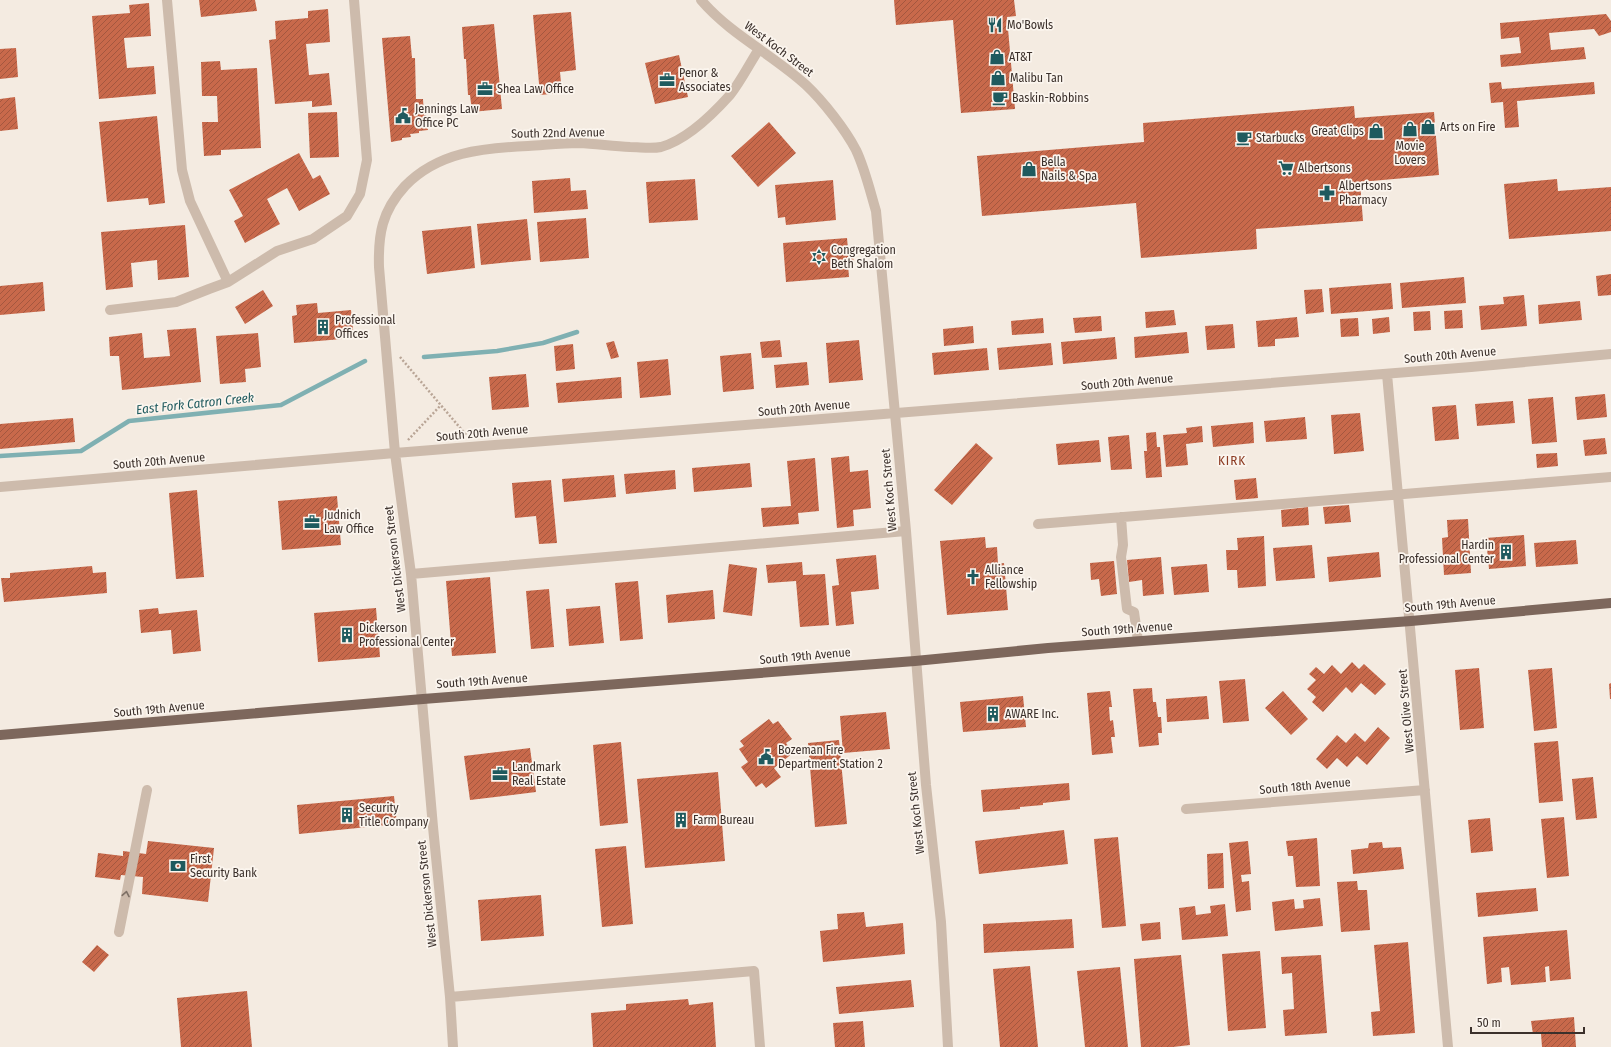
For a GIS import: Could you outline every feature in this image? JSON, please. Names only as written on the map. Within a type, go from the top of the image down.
[{"type":"main road","name":"South 19th Avenue","points":[[0,735],[423,699],[915,661],[1048,648],[1411,621],[1611,603]]},
{"type":"street","points":[[167,0],[182,170],[190,201],[228,282]]},
{"type":"street","points":[[110,310],[176,302],[228,282],[277,251],[313,239],[347,216],[360,194],[367,160],[354,0]]},
{"type":"street","name":"West Koch Street","points":[[701,0],[711,12],[739,36],[759,48],[806,85],[832,114],[856,150],[876,211],[906,532],[926,785],[941,922],[948,1047]]},
{"type":"street","name":"South 22nd Avenue","points":[[386,213],[394,198],[417,175],[431,165],[448,158],[483,149],[577,143],[648,148],[661,146],[672,142],[692,131],[731,94],[759,48]]},
{"type":"street","name":"West Dickerson Street","points":[[386,213],[378,246],[379,267],[395,453],[411,574],[423,699],[435,850],[450,997],[453,1047]]},
{"type":"street","name":"South 20th Avenue","points":[[0,487],[395,453],[1388,374],[1611,354]]},
{"type":"street","name":"West Olive Street","points":[[1388,374],[1448,1047]]},
{"type":"street","points":[[1038,524],[1611,477]]},
{"type":"street","points":[[1121,517],[1123,545],[1121,557],[1127,609],[1134,612],[1138,641]]},
{"type":"street","points":[[411,574],[906,532]]},
{"type":"street","points":[[119,932],[146,790]]},
{"type":"street","name":"South 18th Avenue","points":[[1186,809],[1425,790]]},
{"type":"street","points":[[450,997],[754,971],[760,1047]]},
{"type":"path","points":[[385,340],[477,447]]},
{"type":"path","points":[[395,453],[441,405]]},
{"type":"building","points":[[199,0],[255,0],[257,11],[201,17]]},
{"type":"building","points":[[894,0],[1014,0],[1016,16],[1007,17],[1015,109],[961,113],[953,20],[896,25]]},
{"type":"building","points":[[149,3],[151,36],[124,38],[127,68],[154,66],[156,94],[99,99],[92,16],[130,13],[129,5]]},
{"type":"building","points":[[328,9],[330,42],[306,44],[309,75],[329,73],[332,105],[312,107],[312,101],[275,104],[269,40],[276,39],[275,21],[308,18],[308,11]]},
{"type":"building","points":[[571,12],[576,70],[560,72],[562,93],[540,95],[533,15]]},
{"type":"building","points":[[1606,14],[1611,21],[1611,32],[1599,36],[1594,29],[1549,33],[1551,50],[1584,47],[1586,59],[1501,67],[1500,55],[1521,53],[1519,37],[1501,39],[1500,23]]},
{"type":"building","points":[[494,24],[502,109],[472,112],[470,95],[468,95],[462,27]]},
{"type":"building","points":[[410,36],[412,58],[415,58],[416,99],[423,99],[424,115],[426,115],[428,130],[419,131],[419,133],[410,134],[411,137],[402,138],[402,140],[391,142],[382,38]]},
{"type":"building","points":[[16,48],[18,77],[0,79],[0,49]]},
{"type":"building","name":"Penor & Associates","points":[[679,55],[688,97],[655,104],[645,63]]},
{"type":"building","points":[[220,61],[221,70],[257,68],[261,148],[221,150],[221,155],[204,156],[202,122],[218,122],[217,96],[202,96],[201,62]]},
{"type":"building","points":[[1501,82],[1502,89],[1594,82],[1595,94],[1517,101],[1519,127],[1505,128],[1503,102],[1491,103],[1489,83]]},
{"type":"building","points":[[15,97],[18,129],[0,131],[0,99]]},
{"type":"building","points":[[1354,106],[1355,118],[1434,112],[1439,175],[1360,182],[1363,221],[1256,229],[1257,249],[1141,258],[1136,203],[982,216],[977,156],[1144,142],[1143,123]]},
{"type":"building","points":[[337,112],[339,157],[310,158],[308,113]]},
{"type":"building","points":[[157,116],[165,203],[149,205],[148,198],[107,202],[99,122]]},
{"type":"building","points":[[769,122],[796,153],[758,187],[731,156]]},
{"type":"building","points":[[299,153],[313,179],[320,175],[330,194],[299,211],[287,188],[267,199],[280,224],[245,243],[234,221],[243,216],[229,190]]},
{"type":"building","points":[[570,178],[571,191],[586,190],[588,209],[534,213],[532,181]]},
{"type":"building","points":[[695,179],[698,220],[649,223],[646,182]]},
{"type":"building","points":[[1557,179],[1558,191],[1611,187],[1611,231],[1509,239],[1504,184]]},
{"type":"building","points":[[833,180],[836,220],[786,225],[785,217],[778,218],[775,185]]},
{"type":"building","points":[[586,218],[589,258],[540,262],[537,222]]},
{"type":"building","points":[[527,219],[531,260],[481,265],[477,224]]},
{"type":"building","points":[[185,225],[189,277],[158,280],[157,260],[131,263],[133,287],[106,290],[101,232]]},
{"type":"building","points":[[471,226],[475,268],[427,274],[422,231]]},
{"type":"building","name":"Congregation Beth Shalom","points":[[847,238],[848,249],[852,249],[854,264],[848,265],[849,277],[786,282],[783,243]]},
{"type":"building","points":[[1611,274],[1611,295],[1598,296],[1596,276]]},
{"type":"building","points":[[1464,277],[1466,303],[1402,308],[1400,283]]},
{"type":"building","points":[[43,282],[45,311],[0,315],[0,286]]},
{"type":"building","points":[[1391,283],[1393,309],[1331,314],[1329,288]]},
{"type":"building","points":[[1322,289],[1324,312],[1306,314],[1304,290]]},
{"type":"building","points":[[263,290],[273,306],[245,324],[235,307]]},
{"type":"building","points":[[1524,295],[1527,326],[1481,330],[1479,306],[1504,304],[1503,297]]},
{"type":"building","points":[[1580,301],[1582,320],[1539,324],[1538,305]]},
{"type":"building","name":"Professional Offices","points":[[317,303],[318,313],[351,310],[354,338],[294,343],[292,316],[297,315],[296,305]]},
{"type":"building","points":[[1174,310],[1176,325],[1146,328],[1145,312]]},
{"type":"building","points":[[1462,310],[1463,328],[1445,329],[1444,311]]},
{"type":"building","points":[[1430,311],[1431,330],[1414,331],[1413,312]]},
{"type":"building","points":[[1101,316],[1102,331],[1075,333],[1073,318]]},
{"type":"building","points":[[1297,317],[1299,337],[1275,339],[1275,346],[1258,347],[1256,321]]},
{"type":"building","points":[[1389,317],[1390,332],[1373,334],[1372,319]]},
{"type":"building","points":[[1043,318],[1044,333],[1012,335],[1011,321]]},
{"type":"building","points":[[1358,318],[1359,336],[1341,337],[1340,319]]},
{"type":"building","points":[[1233,324],[1235,348],[1207,350],[1205,326]]},
{"type":"building","points":[[973,326],[974,343],[944,346],[943,329]]},
{"type":"building","points":[[196,328],[201,382],[122,390],[119,356],[110,356],[109,337],[142,333],[144,358],[170,356],[167,330]]},
{"type":"building","points":[[1187,332],[1189,353],[1135,358],[1134,337]]},
{"type":"building","points":[[258,333],[261,367],[245,369],[246,382],[220,384],[216,336]]},
{"type":"building","points":[[1115,337],[1117,359],[1063,364],[1061,342]]},
{"type":"building","points":[[780,340],[782,357],[762,358],[760,342]]},
{"type":"building","points":[[859,340],[863,380],[829,383],[826,343]]},
{"type":"building","points":[[614,341],[619,357],[611,359],[606,343]]},
{"type":"building","points":[[1051,343],[1053,365],[999,370],[997,348]]},
{"type":"building","points":[[573,344],[575,369],[556,371],[554,346]]},
{"type":"building","points":[[987,348],[989,370],[934,375],[932,353]]},
{"type":"building","points":[[751,353],[754,389],[723,392],[720,356]]},
{"type":"building","points":[[668,359],[671,395],[640,398],[637,362]]},
{"type":"building","points":[[807,362],[809,385],[776,388],[774,365]]},
{"type":"building","points":[[526,374],[529,407],[492,410],[489,377]]},
{"type":"building","points":[[621,377],[622,398],[558,403],[556,383]]},
{"type":"building","points":[[1605,394],[1607,417],[1577,420],[1575,397]]},
{"type":"building","points":[[1553,397],[1557,442],[1532,444],[1528,399]]},
{"type":"building","points":[[1513,401],[1515,423],[1477,426],[1475,404]]},
{"type":"building","points":[[1456,405],[1459,439],[1435,441],[1432,407]]},
{"type":"building","points":[[1360,413],[1364,451],[1334,454],[1331,415]]},
{"type":"building","points":[[1305,417],[1307,439],[1266,442],[1264,421]]},
{"type":"building","points":[[73,418],[75,442],[0,449],[0,424]]},
{"type":"building","points":[[1253,422],[1254,443],[1213,447],[1211,426]]},
{"type":"building","points":[[1202,426],[1203,442],[1186,444],[1188,465],[1166,467],[1163,435],[1187,433],[1186,428]]},
{"type":"building","points":[[1156,432],[1157,447],[1160,447],[1162,477],[1146,478],[1144,451],[1147,451],[1146,433]]},
{"type":"building","points":[[1129,435],[1132,469],[1111,470],[1108,437]]},
{"type":"building","points":[[1605,438],[1607,454],[1585,456],[1583,440]]},
{"type":"building","points":[[1099,440],[1101,462],[1058,465],[1056,444]]},
{"type":"building","points":[[976,443],[993,458],[952,505],[934,490]]},
{"type":"building","points":[[1557,453],[1558,466],[1537,468],[1536,454]]},
{"type":"building","points":[[849,456],[850,472],[868,470],[871,508],[853,510],[854,526],[837,528],[831,458]]},
{"type":"building","points":[[815,458],[819,511],[798,513],[799,524],[763,527],[761,508],[791,506],[787,461]]},
{"type":"building","points":[[750,463],[752,487],[694,492],[692,468]]},
{"type":"building","points":[[675,470],[676,489],[626,494],[624,474]]},
{"type":"building","points":[[614,475],[616,497],[564,502],[562,479]]},
{"type":"building","points":[[1256,478],[1258,498],[1236,500],[1234,480]]},
{"type":"building","points":[[551,480],[557,543],[539,544],[536,516],[515,518],[512,483]]},
{"type":"building","points":[[197,490],[204,577],[176,579],[169,493]]},
{"type":"building","points":[[337,496],[341,545],[282,550],[278,501]]},
{"type":"building","points":[[1349,505],[1351,522],[1325,524],[1323,507]]},
{"type":"building","points":[[1308,507],[1309,525],[1282,527],[1281,510]]},
{"type":"building","points":[[1468,519],[1471,573],[1444,575],[1442,538],[1448,537],[1447,520]]},
{"type":"building","name":"Hardin Professional Center","points":[[1524,535],[1526,566],[1489,569],[1486,538]]},
{"type":"building","points":[[1264,536],[1266,586],[1238,588],[1237,570],[1227,570],[1226,550],[1238,550],[1237,538]]},
{"type":"building","points":[[985,537],[986,548],[997,547],[998,564],[1004,563],[1008,610],[947,615],[940,541]]},
{"type":"building","points":[[1576,540],[1578,564],[1536,567],[1534,543]]},
{"type":"building","points":[[1312,545],[1315,578],[1276,581],[1273,548]]},
{"type":"building","points":[[1379,552],[1381,577],[1329,582],[1327,557]]},
{"type":"building","points":[[876,555],[879,589],[851,592],[854,624],[836,626],[832,586],[839,585],[836,559]]},
{"type":"building","points":[[1161,557],[1164,594],[1143,596],[1142,580],[1129,582],[1127,560]]},
{"type":"building","points":[[1114,561],[1117,594],[1101,596],[1099,579],[1091,580],[1090,563]]},
{"type":"building","points":[[802,562],[803,575],[825,574],[829,625],[800,627],[796,581],[768,583],[766,565]]},
{"type":"building","points":[[729,564],[757,568],[752,616],[723,612]]},
{"type":"building","points":[[1207,564],[1209,592],[1174,595],[1171,567]]},
{"type":"building","points":[[92,566],[93,573],[106,572],[107,593],[4,602],[1,578],[10,578],[10,573]]},
{"type":"building","points":[[490,577],[496,653],[452,656],[446,581]]},
{"type":"building","points":[[638,581],[643,639],[620,641],[615,583]]},
{"type":"building","points":[[549,589],[554,647],[531,649],[526,591]]},
{"type":"building","points":[[713,590],[715,619],[668,623],[666,595]]},
{"type":"building","points":[[600,606],[604,643],[569,646],[566,609]]},
{"type":"building","points":[[158,608],[159,614],[197,610],[201,651],[173,654],[171,630],[141,633],[139,610]]},
{"type":"building","name":"Dickerson Professional Center","points":[[376,608],[380,657],[318,662],[314,613]]},
{"type":"building","points":[[1352,662],[1359,669],[1364,664],[1386,684],[1375,695],[1361,683],[1352,693],[1346,687],[1323,712],[1312,702],[1316,697],[1307,689],[1316,680],[1309,674],[1316,667],[1324,674],[1332,665],[1341,674]]},
{"type":"building","points":[[1479,668],[1484,728],[1460,730],[1455,670]]},
{"type":"building","points":[[1552,668],[1557,728],[1534,731],[1528,670]]},
{"type":"building","points":[[1245,679],[1249,721],[1223,723],[1219,681]]},
{"type":"building","points":[[1611,683],[1611,699],[1610,699],[1609,684]]},
{"type":"building","points":[[1152,688],[1153,702],[1156,702],[1158,717],[1161,717],[1162,733],[1158,733],[1159,745],[1139,747],[1133,689]]},
{"type":"building","points":[[1110,691],[1112,707],[1109,707],[1110,721],[1113,720],[1115,737],[1111,737],[1113,753],[1092,755],[1087,693]]},
{"type":"building","points":[[1283,691],[1308,719],[1291,735],[1265,708]]},
{"type":"building","name":"AWARE Inc.","points":[[1023,696],[1026,727],[963,732],[960,702]]},
{"type":"building","points":[[1207,696],[1209,719],[1167,722],[1166,699]]},
{"type":"building","points":[[886,712],[890,749],[843,753],[840,716]]},
{"type":"building","name":"Bozeman Fire Department Station 2","points":[[769,719],[773,724],[778,721],[792,739],[786,743],[793,753],[774,768],[781,777],[766,788],[762,783],[756,787],[741,767],[748,762],[739,749],[744,746],[740,741]]},
{"type":"building","points":[[1378,727],[1390,738],[1367,765],[1357,756],[1347,767],[1337,758],[1327,769],[1316,759],[1337,735],[1346,743],[1355,733],[1365,742]]},
{"type":"building","points":[[839,740],[847,824],[815,827],[808,743]]},
{"type":"building","points":[[1558,741],[1563,801],[1539,803],[1534,743]]},
{"type":"building","points":[[621,742],[628,823],[600,826],[593,745]]},
{"type":"building","name":"Landmark Real Estate","points":[[530,748],[536,792],[470,800],[464,756]]},
{"type":"building","name":"Farm Bureau","points":[[718,772],[725,861],[645,868],[637,779]]},
{"type":"building","points":[[1593,777],[1597,818],[1576,820],[1572,779]]},
{"type":"building","points":[[1069,783],[1070,800],[1043,803],[1043,805],[1020,807],[1020,809],[983,812],[981,790]]},
{"type":"building","name":"Security Title Company","points":[[394,796],[397,824],[299,834],[297,805]]},
{"type":"building","points":[[1564,817],[1569,876],[1547,878],[1541,819]]},
{"type":"building","points":[[1490,818],[1493,851],[1471,853],[1468,820]]},
{"type":"building","points":[[1064,830],[1068,864],[979,874],[975,841]]},
{"type":"building","points":[[1118,837],[1126,926],[1102,928],[1094,839]]},
{"type":"building","points":[[1317,838],[1320,886],[1296,887],[1293,856],[1288,856],[1286,841]]},
{"type":"building","name":"First Security Bank","points":[[148,841],[214,848],[208,902],[142,894],[143,877],[121,875],[120,880],[95,877],[98,853],[123,856],[123,851],[146,854]]},
{"type":"building","points":[[1248,841],[1251,874],[1241,875],[1242,882],[1249,881],[1251,910],[1236,912],[1229,843]]},
{"type":"building","points":[[1382,842],[1383,848],[1401,847],[1404,869],[1353,874],[1351,850],[1368,848],[1369,843]]},
{"type":"building","points":[[626,846],[633,924],[602,927],[595,849]]},
{"type":"building","points":[[1223,853],[1224,888],[1208,889],[1207,854]]},
{"type":"building","points":[[1357,881],[1358,890],[1367,890],[1370,930],[1341,932],[1337,882]]},
{"type":"building","points":[[1536,888],[1538,911],[1478,917],[1476,893]]},
{"type":"building","points":[[541,895],[544,936],[481,941],[478,900]]},
{"type":"building","points":[[1320,898],[1323,926],[1275,931],[1272,902],[1294,899],[1295,909],[1304,908],[1303,900]]},
{"type":"building","points":[[1225,904],[1228,936],[1182,940],[1179,908],[1195,906],[1196,915],[1211,913],[1210,906]]},
{"type":"building","points":[[864,912],[866,927],[903,923],[905,954],[823,962],[820,931],[838,929],[837,914]]},
{"type":"building","points":[[1072,919],[1074,948],[984,953],[983,924]]},
{"type":"building","points":[[1160,922],[1161,939],[1142,941],[1140,924]]},
{"type":"building","points":[[1567,930],[1571,979],[1550,981],[1549,966],[1545,967],[1546,982],[1511,985],[1509,967],[1501,968],[1502,982],[1487,984],[1483,937]]},
{"type":"building","points":[[1408,942],[1415,1033],[1373,1036],[1371,1012],[1380,1011],[1374,945]]},
{"type":"building","points":[[97,945],[109,955],[94,972],[82,962]]},
{"type":"building","points":[[1260,951],[1266,1028],[1228,1031],[1222,954]]},
{"type":"building","points":[[1181,955],[1190,1045],[1173,1047],[1141,1047],[1134,959]]},
{"type":"building","points":[[1321,955],[1327,1033],[1285,1036],[1283,1010],[1294,1009],[1292,973],[1282,974],[1281,957]]},
{"type":"building","points":[[1030,966],[1038,1047],[1000,1047],[993,969]]},
{"type":"building","points":[[1120,967],[1128,1047],[1085,1047],[1077,971]]},
{"type":"building","points":[[911,980],[914,1007],[839,1014],[836,987]]},
{"type":"building","points":[[247,991],[252,1047],[181,1047],[177,998]]},
{"type":"building","points":[[688,999],[689,1005],[713,1002],[716,1047],[593,1047],[591,1013],[626,1010],[626,1004]]},
{"type":"building","points":[[1574,1017],[1576,1047],[1542,1047],[1541,1034],[1533,1034],[1531,1021]]},
{"type":"building","points":[[863,1021],[865,1047],[835,1047],[833,1023]]},
{"type":"waterway","name":"East Fork Catron Creek","points":[[424,357],[497,351],[543,343],[577,332]]},
{"type":"waterway","name":"East Fork Catron Creek","points":[[0,456],[81,451],[129,421],[281,405],[365,361]]},
{"type":"place","name":"Mo'Bowls","points":[[995,25]]},
{"type":"place","name":"AT&T","points":[[997,57]]},
{"type":"place","name":"Malibu Tan","points":[[998,78]]},
{"type":"place","name":"Penor & Associates","points":[[667,80]]},
{"type":"place","name":"Shea Law Office","points":[[485,89]]},
{"type":"place","name":"Baskin-Robbins","points":[[1000,98]]},
{"type":"place","name":"Jennings Law Office PC","points":[[403,116]]},
{"type":"place","name":"Arts on Fire","points":[[1428,127]]},
{"type":"place","name":"Movie Lovers","points":[[1410,129]]},
{"type":"place","name":"Great Clips","points":[[1376,131]]},
{"type":"place","name":"Starbucks","points":[[1244,138]]},
{"type":"place","name":"Albertsons","points":[[1286,168]]},
{"type":"place","name":"Bella Nails & Spa","points":[[1029,169]]},
{"type":"place","name":"Albertsons Pharmacy","points":[[1327,193]]},
{"type":"place","name":"Congregation Beth Shalom","points":[[819,257]]},
{"type":"place","name":"Professional Offices","points":[[323,327]]},
{"type":"place","name":"Judnich Law Office","points":[[312,522]]},
{"type":"place","name":"Hardin Professional Center","points":[[1506,552]]},
{"type":"place","name":"Alliance Fellowship","points":[[973,577]]},
{"type":"place","name":"Dickerson Professional Center","points":[[347,635]]},
{"type":"place","name":"AWARE Inc.","points":[[993,714]]},
{"type":"place","name":"Bozeman Fire Department Station 2","points":[[766,757]]},
{"type":"place","name":"Landmark Real Estate","points":[[500,774]]},
{"type":"place","name":"Security Title Company","points":[[347,815]]},
{"type":"place","name":"Farm Bureau","points":[[681,820]]},
{"type":"place","name":"First Security Bank","points":[[178,866]]},
{"type":"district","name":"KIRK","points":[[1232,460]]}]
